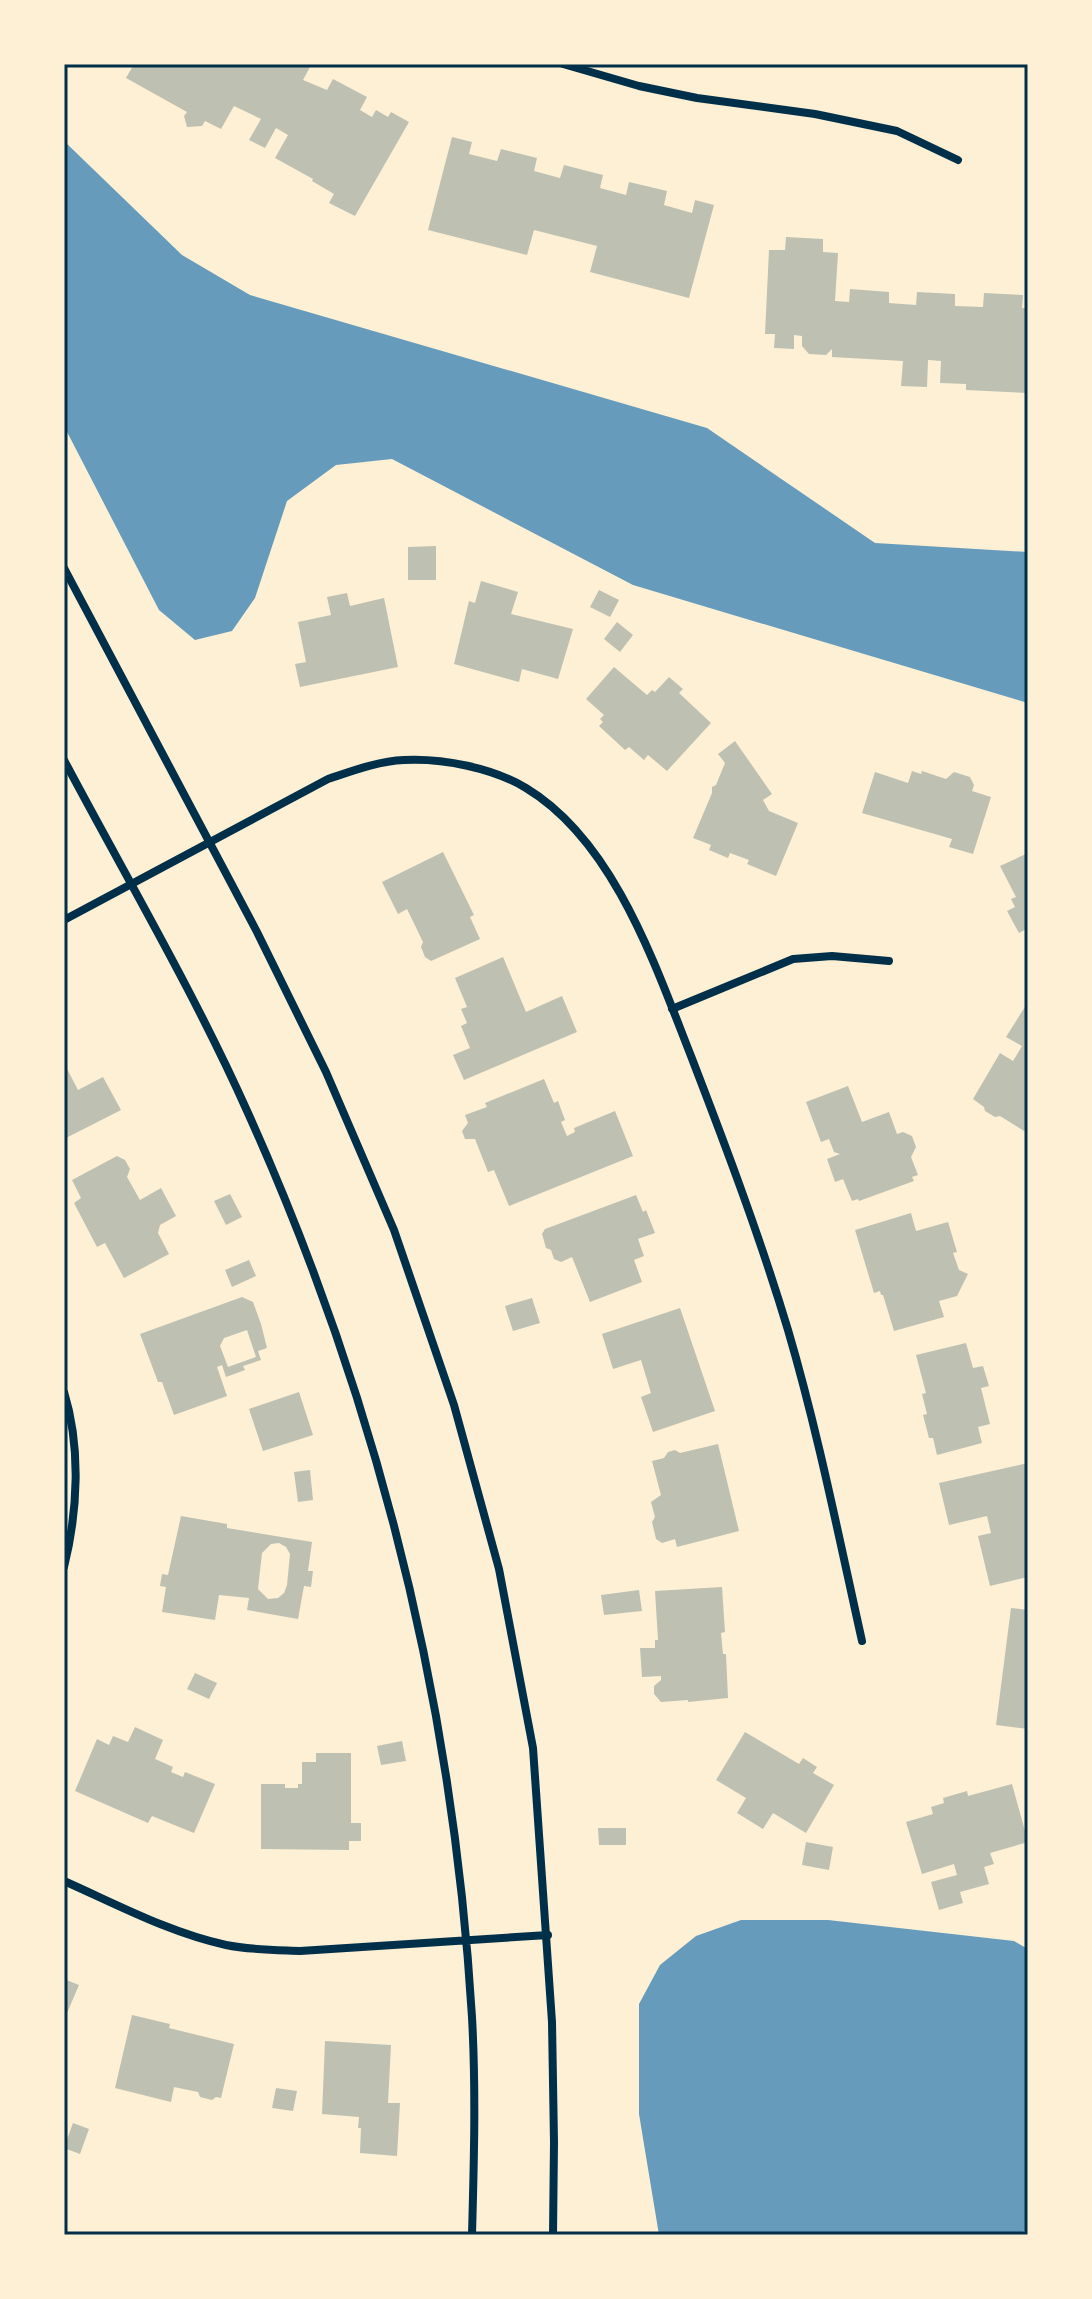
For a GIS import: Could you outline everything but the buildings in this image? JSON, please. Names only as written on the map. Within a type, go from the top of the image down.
[{"type":"street","points":[[563,64],[653,89],[815,114],[897,131],[958,160]]},
{"type":"street","points":[[64,568],[292,1001],[362,1151],[423,1309],[454,1405],[499,1569],[533,1748],[548,1935],[554,2127],[553,2235]]},
{"type":"street","points":[[64,760],[196,1008],[252,1122],[313,1266],[395,1524],[418,1618],[451,1809],[466,1940],[475,2117],[472,2235]]},
{"type":"street","points":[[64,920],[328,779],[368,766],[404,760],[445,762],[485,771],[525,787],[546,802],[596,852],[613,881],[672,1009],[737,1174],[788,1331],[862,1641]]},
{"type":"street","points":[[672,1009],[793,959],[832,956],[889,961]]},
{"type":"street","points":[[64,1392],[75,1453],[71,1540],[64,1567]]},
{"type":"street","points":[[64,1881],[171,1927],[225,1945],[300,1951],[548,1935]]},
{"type":"water","points":[[64,141],[182,255],[250,295],[707,428],[875,543],[1028,552],[1028,703],[633,585],[392,459],[336,465],[287,501],[255,598],[232,631],[195,640],[159,610],[64,426]]},
{"type":"water","points":[[741,1920],[828,1920],[1014,1941],[1028,1949],[1028,2229],[1018,2235],[659,2235],[639,2114],[639,2004],[660,1965],[696,1936]]}]
